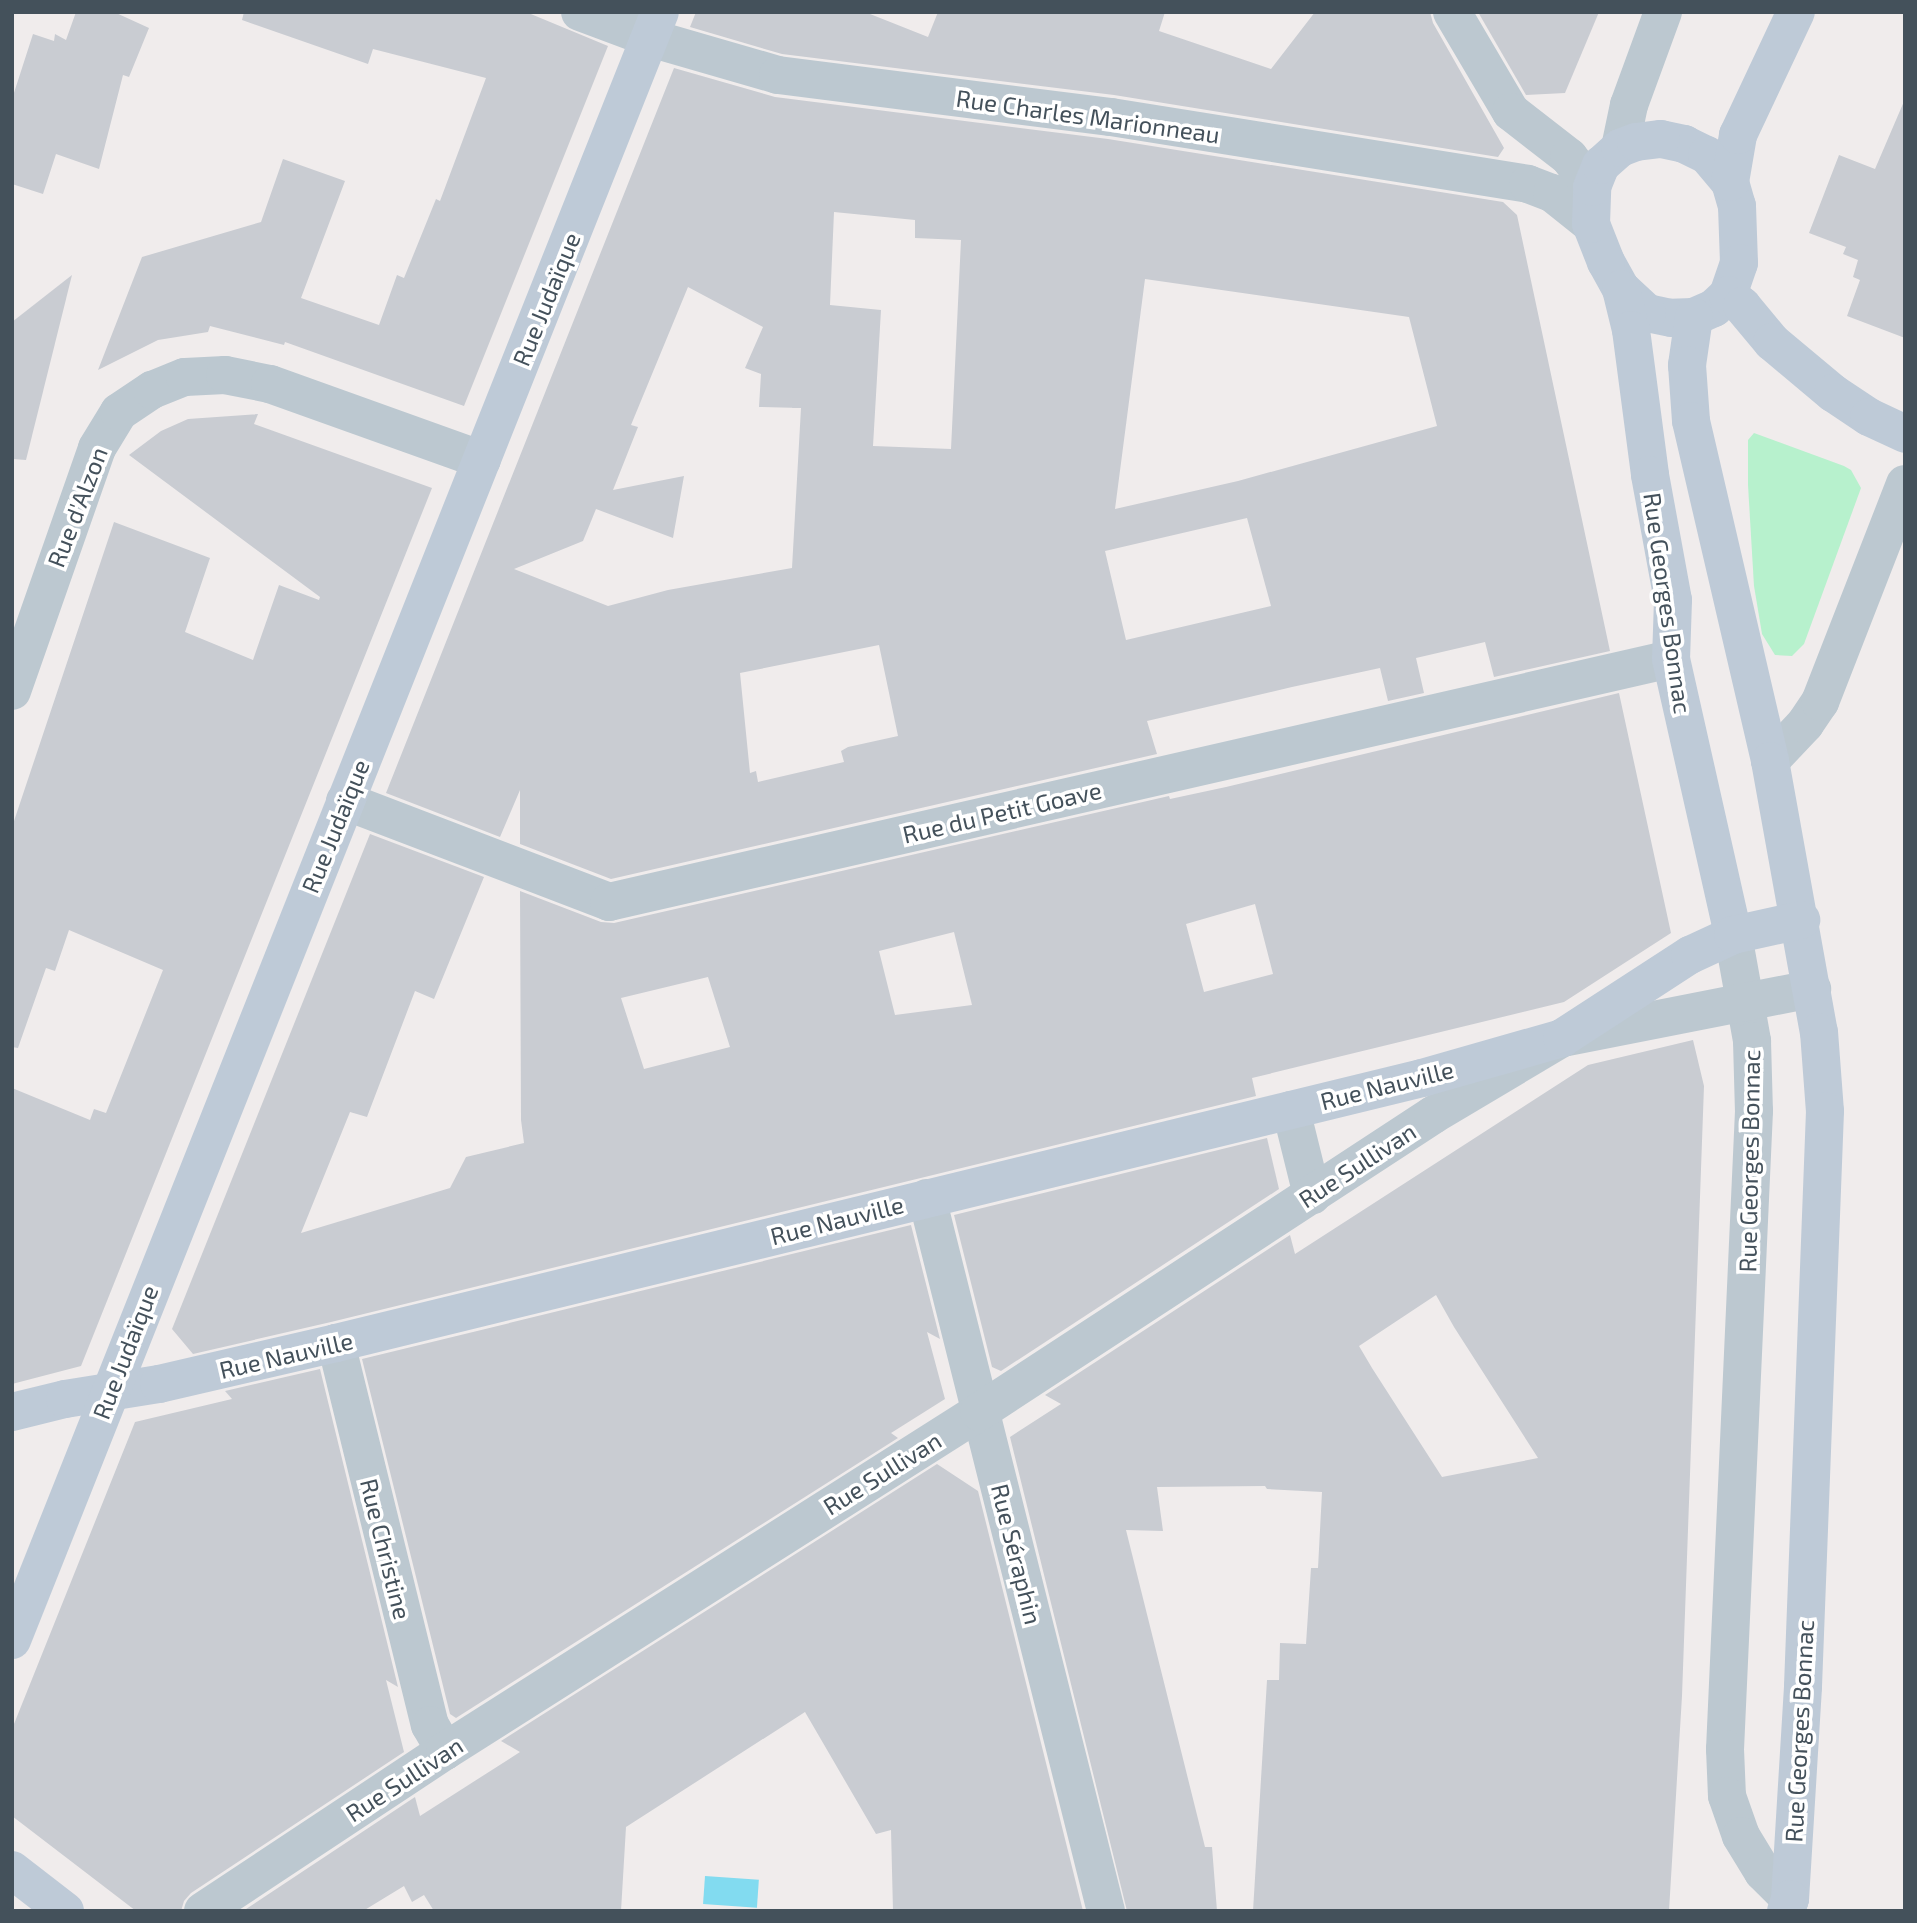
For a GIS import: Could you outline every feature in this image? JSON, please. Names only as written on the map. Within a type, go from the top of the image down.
[{"type":"main road","points":[[1730,182],[1738,135],[1796,12]]},
{"type":"main road","name":"Rue Judaïque","points":[[12,1640],[655,25]]},
{"type":"main road","points":[[1661,139],[1684,144],[1707,155],[1730,182],[1737,206],[1738,264],[1728,295],[1714,308],[1694,317],[1647,313],[1621,289],[1606,262],[1591,224],[1592,187],[1601,166],[1620,148],[1636,142],[1661,139]]},
{"type":"main road","name":"Rue Georges Bonnac","points":[[1621,289],[1631,330],[1650,475],[1672,600],[1671,659],[1733,935]]},
{"type":"main road","points":[[1728,295],[1742,306],[1772,342],[1833,393],[1869,417],[1905,434]]},
{"type":"main road","name":"Rue Georges Bonnac","points":[[1694,317],[1687,365],[1691,421],[1770,761],[1801,920],[1819,1032],[1825,1111],[1793,1907]]},
{"type":"main road","name":"Rue Sullivan","points":[[1562,1038],[1690,955],[1733,935],[1801,920]]},
{"type":"main road","name":"Rue Nauville","points":[[12,1412],[337,1343],[1422,1078],[1562,1038]]},
{"type":"main road","points":[[12,1870],[65,1911]]},
{"type":"street","name":"Rue Charles Marionneau","points":[[580,12],[655,25],[778,75],[1111,117],[1528,184],[1552,193],[1591,224]]},
{"type":"street","points":[[1452,12],[1511,112],[1569,157],[1592,187]]},
{"type":"street","points":[[1620,148],[1629,105],[1663,12]]},
{"type":"street","name":"Rue d'Alzon","points":[[12,691],[97,448],[119,412],[152,390],[185,377],[225,375],[270,384],[482,460]]},
{"type":"street","points":[[1770,761],[1805,724],[1820,702],[1905,484]]},
{"type":"street","name":"Rue du Petit Goave","points":[[345,801],[609,902],[1671,659]]},
{"type":"street","name":"Rue Georges Bonnac","points":[[1733,935],[1752,1041],[1754,1111],[1725,1749],[1727,1796],[1741,1836],[1763,1872],[1793,1907]]},
{"type":"street","name":"Rue Sullivan","points":[[203,1911],[445,1751],[979,1412],[1433,1115],[1562,1038],[1812,989]]},
{"type":"street","points":[[1291,1110],[1311,1195]]},
{"type":"street","name":"Rue Séraphin","points":[[927,1198],[1106,1911]]},
{"type":"street","name":"Rue Christine","points":[[337,1343],[430,1726],[445,1751]]},
{"type":"green space","points":[[1754,433],[1844,466],[1851,470],[1861,488],[1804,644],[1792,656],[1775,655],[1762,634],[1754,586],[1748,485],[1748,440]]},
{"type":"water","points":[[705,1876],[759,1880],[757,1908],[703,1904]]},
{"type":"building","points":[[76,12],[114,12],[149,28],[129,77],[123,75],[99,169],[56,154],[43,194],[12,184],[12,99],[33,34],[54,41],[55,34],[66,40]]},
{"type":"building","points":[[244,12],[526,12],[608,46],[464,406],[285,342],[284,345],[210,326],[208,332],[158,340],[98,370],[142,257],[261,222],[283,159],[345,181],[301,298],[379,325],[397,275],[404,278],[436,199],[440,201],[486,78],[373,49],[368,64],[242,20]]},
{"type":"building","points":[[696,12],[865,12],[928,37],[938,12],[1165,12],[1159,31],[1271,69],[1315,12],[1430,12],[1433,23],[1504,148],[1498,157],[1114,95],[782,54],[690,27]]},
{"type":"building","points":[[1478,12],[1599,12],[1565,93],[1526,95]]},
{"type":"building","points":[[674,68],[775,97],[1108,139],[1503,202],[1517,215],[1610,651],[1494,677],[1485,642],[1416,658],[1424,693],[1388,701],[1380,668],[1292,687],[1147,721],[1157,754],[611,879],[520,844],[520,790],[500,837],[386,793]],"holes":[[[834,212],[915,220],[915,238],[961,240],[951,449],[873,446],[881,310],[830,305]],[[1145,279],[1409,317],[1437,426],[1238,481],[1115,509]],[[688,287],[763,327],[745,368],[761,374],[759,407],[801,408],[792,568],[668,590],[608,606],[514,569],[583,541],[596,509],[673,538],[684,476],[613,490],[638,427],[631,425]],[[1247,518],[1271,606],[1126,640],[1105,551]],[[879,645],[898,736],[848,747],[841,751],[844,762],[758,782],[756,771],[750,773],[740,673]]]},
{"type":"building","points":[[1905,99],[1905,338],[1847,316],[1860,280],[1853,277],[1858,260],[1843,254],[1846,247],[1809,233],[1839,155],[1875,169]]},
{"type":"building","points":[[72,275],[26,460],[12,459],[12,322]]},
{"type":"building","points":[[258,414],[254,424],[432,488],[81,1366],[12,1384],[12,1088],[90,1120],[94,1109],[106,1113],[163,970],[69,930],[55,971],[46,968],[18,1048],[12,1047],[12,827],[114,522],[210,558],[185,632],[253,660],[279,585],[319,600],[320,597],[129,455],[161,431],[188,419]]},
{"type":"building","points":[[1619,693],[1671,933],[1564,1002],[1252,1078],[1256,1096],[193,1354],[172,1329],[370,834],[484,877],[434,999],[415,991],[367,1117],[350,1112],[301,1233],[450,1188],[466,1157],[524,1143],[521,1120],[520,891],[601,922],[614,923],[1169,796],[1170,799]],"holes":[[[1255,904],[1273,974],[1204,992],[1186,924]],[[954,932],[972,1005],[895,1015],[879,951]],[[708,977],[730,1047],[644,1069],[621,998]]]},
{"type":"building","points":[[1693,1040],[1704,1086],[1682,1696],[1669,1911],[1253,1911],[1267,1680],[1279,1680],[1280,1643],[1306,1644],[1311,1568],[1318,1568],[1322,1492],[1267,1489],[1265,1486],[1157,1487],[1163,1531],[1126,1530],[1205,1847],[1212,1847],[1217,1911],[1127,1911],[1010,1437],[1061,1404],[1045,1395],[1290,1235],[1295,1254],[1588,1065]],"holes":[[[1436,1295],[1538,1458],[1442,1477],[1359,1346]]]},
{"type":"building","points":[[1267,1138],[1279,1189],[1001,1371],[992,1367],[954,1215]]},
{"type":"building","points":[[911,1225],[940,1339],[927,1332],[945,1399],[891,1433],[898,1438],[456,1718],[450,1714],[362,1359]]},
{"type":"building","points":[[320,1369],[398,1687],[386,1680],[404,1752],[191,1893],[184,1901],[181,1911],[136,1911],[12,1816],[12,1729],[135,1422],[232,1399],[225,1391]]},
{"type":"building","points":[[937,1464],[978,1491],[1083,1911],[893,1911],[891,1830],[876,1834],[805,1712],[626,1827],[621,1911],[434,1911],[424,1895],[412,1902],[404,1886],[363,1911],[243,1911],[415,1797],[420,1816],[520,1752],[501,1741]]}]
